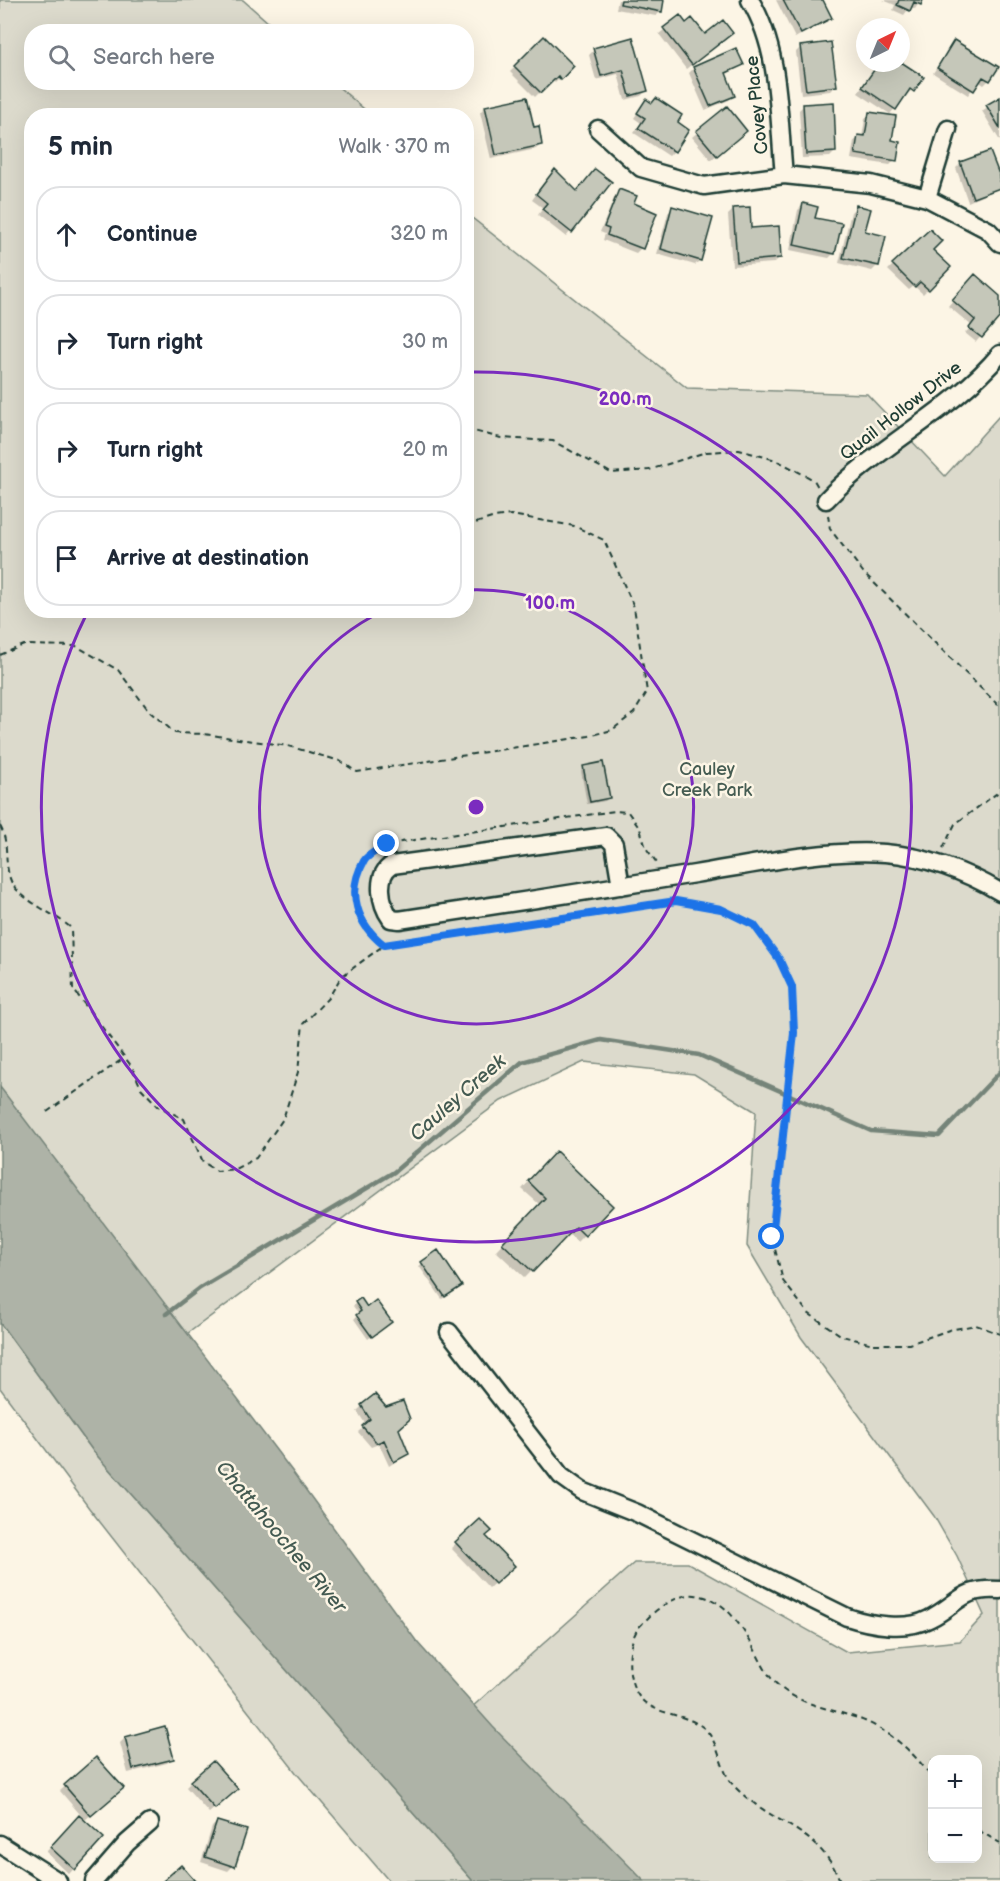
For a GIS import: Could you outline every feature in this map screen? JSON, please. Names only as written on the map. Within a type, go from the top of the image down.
[{"type":"street","name":"Covey Place","points":[[750,0],[762,20],[772,52],[784,175]]},
{"type":"street","points":[[598,129],[640,168],[704,186],[784,175],[871,184],[927,198],[988,230],[1000,243]]},
{"type":"street","points":[[927,198],[948,129]]},
{"type":"street","name":"Quail Hollow Drive","points":[[826,500],[849,475],[963,390],[1000,354]]},
{"type":"street","points":[[621,886],[614,844],[606,836],[392,866],[385,870],[380,879],[386,912],[391,919],[399,920],[621,886],[762,863],[849,853],[886,853],[944,867],[1000,892]]},
{"type":"street","points":[[449,1332],[561,1476],[582,1491],[637,1514],[847,1617],[872,1625],[895,1626],[928,1620],[956,1599],[981,1588],[1000,1590]]},
{"type":"street","points":[[94,1881],[127,1843],[150,1823]]},
{"type":"street","points":[[0,1844],[58,1881]]},
{"type":"path","points":[[474,431],[501,438],[553,441],[610,473],[649,470],[706,452],[739,450],[776,460],[814,480],[826,500],[830,529],[863,572],[1000,707]]},
{"type":"path","points":[[0,655],[24,645],[76,645],[118,670],[150,712],[175,733],[204,734],[288,746],[340,761],[357,772],[589,736],[612,730],[634,713],[647,692],[634,607],[603,540],[574,526],[511,515],[474,524]]},
{"type":"path","points":[[941,853],[955,824],[1000,792]]},
{"type":"path","points":[[384,945],[367,932],[356,904],[356,884],[365,859],[387,844],[615,811],[628,812],[640,829],[646,848],[654,862],[661,865]]},
{"type":"path","points":[[0,826],[7,837],[5,860],[12,884],[70,928],[74,989],[132,1067],[141,1088],[158,1106],[184,1119],[203,1162],[217,1172],[235,1169],[256,1158],[283,1119],[298,1072],[303,1024],[329,997],[341,976],[384,945],[676,901],[721,909],[754,925],[779,959],[792,987],[794,1033],[772,1237],[783,1281],[808,1313],[842,1336],[873,1344],[909,1344],[949,1330],[976,1325],[1000,1334]]},
{"type":"path","points":[[47,1112],[124,1058]]},
{"type":"path","points":[[840,1881],[833,1861],[808,1835],[780,1822],[732,1785],[714,1738],[701,1726],[648,1705],[634,1687],[629,1661],[636,1631],[656,1609],[690,1594],[709,1596],[733,1614],[763,1668],[780,1687],[807,1703],[854,1717],[888,1732],[928,1772]]},
{"type":"path","points":[[982,1832],[1000,1843]]},
{"type":"green space","name":"Cauley Creek Park","points":[[0,0],[243,0],[270,24],[24,24],[24,90],[342,90],[363,108],[24,108],[24,618],[474,618],[474,220],[687,388],[867,394],[945,476],[1000,415],[1000,1881],[621,1881],[462,1716],[634,1563],[688,1563],[847,1652],[960,1641],[984,1615],[957,1556],[934,1516],[801,1337],[747,1246],[756,1112],[694,1074],[584,1062],[501,1101],[172,1345],[0,1115]]},
{"type":"green space","points":[[0,1323],[93,1451],[473,1881],[389,1881],[298,1775],[89,1508],[0,1388]]},
{"type":"water","name":"Chattahoochee River","points":[[0,1087],[292,1471],[417,1642],[493,1727],[644,1881],[473,1881],[93,1451],[0,1323]]},
{"type":"building","points":[[621,0],[664,0],[662,12],[620,4]]},
{"type":"building","points":[[783,0],[823,0],[832,18],[801,34]]},
{"type":"building","points":[[899,0],[923,0],[921,5],[914,2],[910,11],[897,5]]},
{"type":"building","points":[[680,15],[686,23],[692,18],[705,34],[723,20],[733,33],[692,65],[663,28]]},
{"type":"building","points":[[544,36],[574,66],[561,80],[558,76],[541,93],[514,66]]},
{"type":"building","points":[[633,37],[648,91],[630,96],[623,70],[601,76],[593,48]]},
{"type":"building","points":[[954,40],[999,67],[990,81],[983,77],[974,91],[937,68]]},
{"type":"building","points":[[831,42],[837,86],[806,90],[800,46]]},
{"type":"building","points":[[736,48],[744,65],[726,73],[735,96],[710,106],[693,67]]},
{"type":"building","points":[[910,68],[924,77],[914,92],[910,89],[896,110],[862,87],[873,72],[910,72]]},
{"type":"building","points":[[527,97],[534,127],[539,126],[542,145],[496,155],[485,106]]},
{"type":"building","points":[[1000,97],[1000,128],[986,105]]},
{"type":"building","points":[[656,98],[682,115],[678,122],[689,130],[675,152],[638,128],[645,118],[637,113],[646,99],[652,103]]},
{"type":"building","points":[[834,102],[836,152],[806,154],[803,104]]},
{"type":"building","points":[[727,106],[747,131],[717,156],[696,131]]},
{"type":"building","points":[[869,112],[896,116],[892,140],[900,142],[897,161],[855,154],[858,135],[865,136]]},
{"type":"building","points":[[990,151],[1000,177],[1000,188],[973,198],[960,162]]},
{"type":"building","points":[[555,169],[577,191],[595,169],[612,182],[572,233],[542,209],[547,203],[536,194]]},
{"type":"building","points":[[619,189],[637,196],[634,203],[657,213],[643,249],[607,235],[609,229],[604,227]]},
{"type":"building","points":[[803,203],[818,207],[815,218],[842,223],[835,254],[794,245]]},
{"type":"building","points":[[856,205],[871,209],[865,231],[886,236],[879,266],[843,258]]},
{"type":"building","points":[[672,206],[713,218],[701,261],[661,249]]},
{"type":"building","points":[[750,207],[751,228],[779,226],[781,258],[737,262],[733,208]]},
{"type":"building","points":[[930,229],[942,241],[933,250],[951,267],[929,290],[920,282],[915,287],[892,264]]},
{"type":"building","points":[[975,274],[1000,296],[1000,317],[982,338],[969,328],[975,320],[952,300]]},
{"type":"building","points":[[603,762],[610,798],[590,802],[583,766]]},
{"type":"building","points":[[556,1151],[613,1206],[585,1236],[576,1227],[533,1272],[502,1243],[545,1198],[528,1181]]},
{"type":"building","points":[[438,1250],[462,1286],[445,1297],[421,1262]]},
{"type":"building","points":[[361,1298],[367,1307],[376,1300],[392,1322],[372,1337],[356,1315],[361,1311],[355,1302]]},
{"type":"building","points":[[375,1394],[386,1407],[403,1401],[410,1419],[399,1429],[409,1454],[394,1462],[384,1440],[377,1443],[362,1426],[370,1419],[361,1405]]},
{"type":"building","points":[[480,1519],[492,1531],[486,1536],[515,1566],[495,1584],[455,1542]]},
{"type":"building","points":[[165,1726],[174,1759],[133,1769],[125,1737]]},
{"type":"building","points":[[96,1757],[124,1788],[91,1816],[64,1785]]},
{"type":"building","points":[[213,1761],[238,1789],[215,1809],[190,1781]]},
{"type":"building","points":[[79,1815],[104,1838],[75,1870],[50,1847]]},
{"type":"building","points":[[217,1821],[247,1830],[235,1867],[205,1857]]},
{"type":"building","points":[[181,1865],[195,1881],[163,1881]]},
{"type":"waterway","name":"Cauley Creek","points":[[166,1314],[200,1288],[394,1172],[522,1062],[601,1040],[699,1055],[871,1131],[939,1136],[1000,1072]]},
{"type":"route","points":[[387,844],[365,859],[356,884],[356,904],[367,932],[384,945],[676,901],[721,909],[754,925],[779,959],[792,987],[794,1033],[772,1237]]}]
